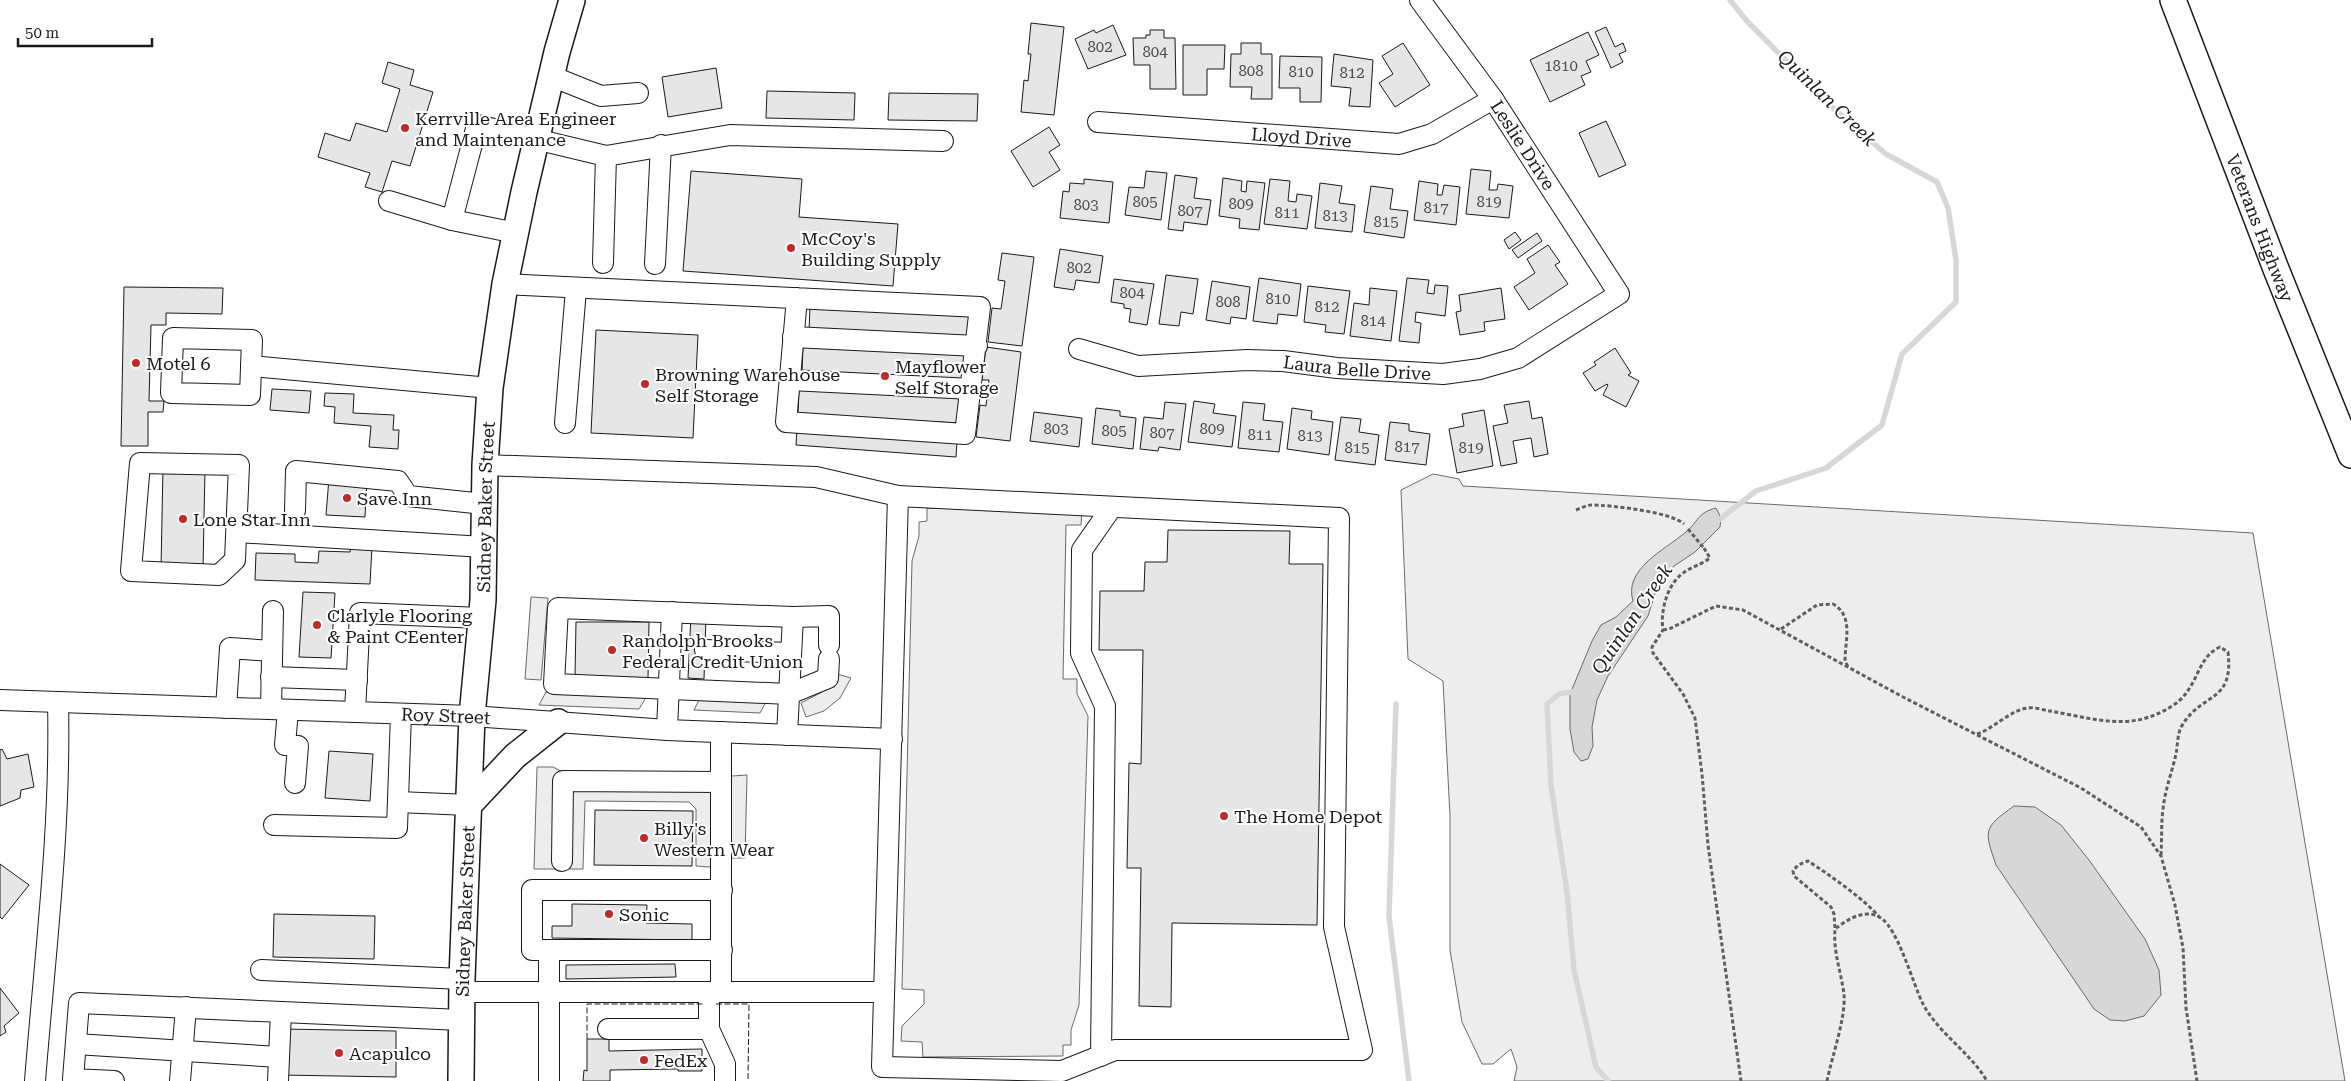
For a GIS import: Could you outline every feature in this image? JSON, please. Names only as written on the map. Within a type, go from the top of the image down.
[{"type":"main road","name":"Sidney Baker Street","points":[[461,1081],[462,986],[472,716],[481,618],[485,465],[490,388],[505,284],[536,139],[572,0]]},
{"type":"main road","name":"Veterans Highway","points":[[2173,0],[2273,260],[2351,455]]},
{"type":"main road","points":[[469,805],[514,756],[558,722]]},
{"type":"street","name":"Leslie Drive","points":[[1420,0],[1493,99],[1619,294]]},
{"type":"street","points":[[551,76],[602,96],[638,93]]},
{"type":"street","name":"Lloyd Drive","points":[[1098,122],[1399,144],[1432,134],[1493,99]]},
{"type":"street","points":[[452,220],[477,125],[606,156],[661,145],[730,135],[943,141]]},
{"type":"street","points":[[655,264],[661,145]]},
{"type":"street","points":[[603,263],[606,156]]},
{"type":"street","points":[[389,201],[452,220],[516,234]]},
{"type":"street","points":[[505,284],[576,289],[796,298],[980,307],[972,389],[965,434],[786,422],[796,298]]},
{"type":"street","points":[[565,423],[576,289]]},
{"type":"street","name":"Laura Belle Drive","points":[[1079,349],[1138,366],[1247,360],[1283,361],[1337,368],[1443,374],[1480,370],[1518,358],[1619,294]]},
{"type":"street","points":[[793,337],[977,346]]},
{"type":"street","points":[[173,338],[252,340],[251,366],[250,395],[171,393],[173,338]]},
{"type":"street","points":[[251,366],[490,388]]},
{"type":"street","points":[[790,380],[972,389]]},
{"type":"street","points":[[140,463],[239,465],[237,532],[235,560],[220,575],[131,570],[140,463]]},
{"type":"street","points":[[485,465],[816,477],[898,496],[1339,518],[1334,927],[1362,1050],[1115,1050],[1062,1071],[882,1067],[898,496]]},
{"type":"street","points":[[295,511],[296,471],[398,481],[408,496],[484,504]]},
{"type":"street","points":[[1101,1056],[1105,706],[1080,653],[1082,550],[1112,507]]},
{"type":"street","points":[[237,532],[484,547]]},
{"type":"street","points":[[558,608],[793,617],[829,616],[828,678],[789,694],[554,684],[558,608]]},
{"type":"street","points":[[272,611],[271,677],[280,710],[285,745],[298,746],[295,783]]},
{"type":"street","points":[[355,712],[360,612],[481,618]]},
{"type":"street","points":[[668,730],[669,689],[688,650],[672,612]]},
{"type":"street","points":[[787,735],[793,617]]},
{"type":"street","points":[[226,708],[230,648],[272,651]]},
{"type":"street","points":[[688,650],[791,653]]},
{"type":"street","points":[[271,677],[357,680]]},
{"type":"street","name":"Roy Street","points":[[0,700],[472,716],[668,730],[892,739]]},
{"type":"street","points":[[36,1081],[55,864],[60,755],[58,702]]},
{"type":"street","points":[[274,825],[397,828],[401,714]]},
{"type":"street","points":[[721,732],[722,950],[709,1029],[725,1064],[725,1081]]},
{"type":"street","points":[[562,861],[563,781],[721,782]]},
{"type":"street","points":[[398,802],[469,805]]},
{"type":"street","points":[[722,890],[532,890],[532,950],[722,950]]},
{"type":"street","points":[[549,950],[549,1081]]},
{"type":"street","points":[[261,970],[549,991],[884,992]]},
{"type":"street","points":[[114,1081],[73,1079],[80,1003],[461,1020]]},
{"type":"street","points":[[180,1081],[186,1007]]},
{"type":"street","points":[[278,1081],[281,1012]]},
{"type":"street","points":[[608,1029],[709,1029]]},
{"type":"street","points":[[76,1044],[279,1057]]},
{"type":"path","points":[[1576,510],[1590,505],[1665,514],[1678,518],[1684,524]]},
{"type":"path","points":[[1688,529],[1710,558],[1683,573],[1674,581],[1670,589],[1662,622],[1663,630],[1652,648],[1653,653],[1683,694],[1695,718],[1708,845],[1741,1081]]},
{"type":"path","points":[[1780,630],[1817,605],[1832,604],[1844,613],[1847,621],[1845,661],[1848,667]]},
{"type":"path","points":[[1663,630],[1670,629],[1716,606],[1743,610],[1848,667],[2081,788],[2132,819],[2150,836],[2161,856],[2180,928],[2186,1008],[2197,1081]]},
{"type":"path","points":[[1976,734],[1988,730],[2014,713],[2027,708],[2103,720],[2146,718],[2170,708],[2181,698],[2189,689],[2204,660],[2213,650],[2220,647],[2228,652],[2228,677],[2224,687],[2218,694],[2193,711],[2180,729],[2174,766],[2163,809],[2161,856]]},
{"type":"path","points":[[1827,1081],[1842,1015],[1844,995],[1834,944],[1834,914],[1831,907],[1794,876],[1793,870],[1798,865],[1808,862],[1872,907],[1890,930],[1901,950],[1916,990],[1935,1023],[1987,1081]]},
{"type":"path","points":[[1835,929],[1846,920],[1861,914],[1880,918]]},
{"type":"shaded area","points":[[1433,474],[1459,479],[1463,486],[2253,533],[2345,1081],[1514,1081],[1517,1067],[1511,1049],[1493,1064],[1482,1064],[1462,1022],[1450,950],[1450,816],[1443,681],[1408,659],[1401,490]]},
{"type":"shaded area","points":[[927,508],[1082,511],[1081,525],[1066,525],[1063,679],[1077,679],[1077,694],[1088,716],[1079,1005],[1071,1030],[1071,1045],[1063,1045],[1063,1056],[923,1057],[922,1042],[901,1041],[902,1026],[924,1004],[924,990],[902,989],[912,561],[919,536],[919,522],[927,521]]},
{"type":"shaded area","points":[[531,597],[548,598],[541,680],[525,679]]},
{"type":"shaded area","points":[[837,674],[851,678],[840,698],[824,711],[806,717],[801,703],[822,692]]},
{"type":"shaded area","points":[[546,692],[647,696],[639,709],[539,705]]},
{"type":"shaded area","points":[[701,696],[767,700],[760,713],[694,710]]},
{"type":"shaded area","points":[[537,767],[553,767],[591,786],[691,790],[732,776],[747,775],[745,858],[730,858],[709,867],[696,866],[696,809],[689,802],[585,801],[583,869],[534,869]]},
{"type":"water","points":[[1716,508],[1721,518],[1720,527],[1695,552],[1674,566],[1657,587],[1648,616],[1608,676],[1597,700],[1592,727],[1593,746],[1588,759],[1581,761],[1574,752],[1570,729],[1570,694],[1592,641],[1601,625],[1616,617],[1633,601],[1634,579],[1648,561],[1686,532],[1705,512]]},
{"type":"water","points":[[2014,806],[2035,807],[2061,825],[2089,860],[2145,939],[2159,970],[2161,995],[2144,1016],[2125,1021],[2110,1020],[2094,1009],[1996,865],[1989,844],[1989,831],[1996,820]]},
{"type":"building","points":[[1031,23],[1064,27],[1054,115],[1021,112],[1024,80],[1028,81],[1031,54],[1028,54]]},
{"type":"building","points":[[1113,25],[1126,55],[1088,69],[1075,39],[1094,30],[1096,33]]},
{"type":"building","points":[[1606,27],[1615,47],[1623,43],[1626,51],[1619,54],[1623,62],[1611,68],[1595,32]]},
{"type":"building","points":[[1150,30],[1164,30],[1164,38],[1175,38],[1176,89],[1150,89],[1150,65],[1134,65],[1133,38],[1146,38],[1146,35],[1150,35]]},
{"type":"building","points":[[1588,32],[1599,55],[1586,61],[1591,72],[1581,76],[1585,85],[1550,102],[1530,60]]},
{"type":"building","points":[[1241,43],[1261,43],[1261,54],[1272,54],[1272,99],[1251,99],[1252,87],[1230,87],[1231,54],[1241,54]]},
{"type":"building","points":[[1403,43],[1430,85],[1395,107],[1379,83],[1393,74],[1382,56]]},
{"type":"building","points":[[1183,45],[1225,45],[1224,69],[1207,69],[1207,95],[1183,95]]},
{"type":"building","points":[[1334,54],[1373,60],[1370,107],[1349,106],[1351,88],[1331,86]]},
{"type":"building","points":[[1280,56],[1322,57],[1321,102],[1300,102],[1300,88],[1279,88]]},
{"type":"building","name":"Kerrville Area Engineer and Maintenance","points":[[388,62],[414,70],[410,85],[433,92],[410,166],[392,161],[382,192],[365,187],[370,173],[318,157],[325,133],[350,141],[356,123],[387,132],[400,89],[382,83]]},
{"type":"building","points":[[716,68],[722,108],[668,117],[662,77]]},
{"type":"building","points":[[767,91],[855,93],[854,120],[766,118]]},
{"type":"building","points":[[889,93],[978,94],[977,121],[888,120]]},
{"type":"building","points":[[1606,121],[1626,165],[1599,177],[1579,133]]},
{"type":"building","points":[[1049,127],[1060,145],[1049,152],[1060,170],[1033,187],[1011,151]]},
{"type":"building","points":[[1471,169],[1491,171],[1489,190],[1497,190],[1498,184],[1513,186],[1509,218],[1466,214]]},
{"type":"building","name":"McCoy's Building Supply","points":[[691,171],[802,179],[799,217],[898,224],[893,286],[683,271]]},
{"type":"building","points":[[1146,171],[1167,173],[1161,220],[1125,215],[1129,187],[1144,188]]},
{"type":"building","points":[[1175,175],[1197,178],[1194,198],[1211,200],[1207,225],[1184,222],[1183,231],[1168,229]]},
{"type":"building","points":[[1223,178],[1242,181],[1241,191],[1246,192],[1247,181],[1265,183],[1259,230],[1239,228],[1240,219],[1219,216]]},
{"type":"building","points":[[1084,179],[1113,182],[1109,223],[1060,218],[1063,191],[1069,192],[1070,183],[1084,184]]},
{"type":"building","points":[[1270,179],[1290,181],[1288,201],[1296,202],[1297,194],[1312,196],[1307,229],[1264,224]]},
{"type":"building","points":[[1419,181],[1438,184],[1437,195],[1442,195],[1444,185],[1460,187],[1456,225],[1414,220]]},
{"type":"building","points":[[1320,183],[1342,186],[1339,203],[1355,205],[1352,232],[1315,228]]},
{"type":"building","points":[[1371,186],[1393,189],[1390,209],[1408,211],[1404,238],[1364,232]]},
{"type":"building","points":[[1515,232],[1521,240],[1509,249],[1504,240]]},
{"type":"building","points":[[1537,233],[1542,241],[1518,258],[1512,250]]},
{"type":"building","points":[[1548,245],[1560,262],[1555,265],[1568,284],[1529,310],[1514,287],[1535,273],[1527,259]]},
{"type":"building","points":[[1060,249],[1103,256],[1099,283],[1076,280],[1074,290],[1054,287]]},
{"type":"building","points":[[1002,253],[1034,257],[1022,346],[988,342],[992,308],[1001,309],[1005,281],[998,280]]},
{"type":"building","points":[[1166,275],[1198,279],[1193,314],[1181,312],[1179,326],[1159,324]]},
{"type":"building","points":[[1259,278],[1301,284],[1297,316],[1278,314],[1277,324],[1253,321]]},
{"type":"building","points":[[1407,278],[1429,280],[1427,293],[1434,294],[1435,285],[1448,286],[1445,316],[1416,312],[1415,322],[1421,323],[1419,343],[1399,341]]},
{"type":"building","points":[[1114,279],[1154,284],[1147,325],[1129,322],[1131,309],[1124,308],[1124,304],[1111,302]]},
{"type":"building","points":[[1212,281],[1250,287],[1246,319],[1231,317],[1230,324],[1206,320]]},
{"type":"building","points":[[1308,286],[1350,291],[1344,334],[1325,332],[1326,325],[1304,322]]},
{"type":"building","name":"Motel 6","points":[[124,287],[223,288],[222,314],[166,313],[166,325],[151,325],[149,401],[164,401],[163,412],[148,412],[148,446],[121,446]]},
{"type":"building","points":[[1370,288],[1397,291],[1391,341],[1350,336],[1354,303],[1369,305]]},
{"type":"building","points":[[1501,288],[1505,319],[1484,322],[1485,331],[1460,335],[1456,312],[1461,311],[1459,295]]},
{"type":"building","points":[[810,306],[971,313],[970,340],[809,332]]},
{"type":"building","name":"Browning Warehouse Self Storage","points":[[596,330],[698,335],[693,438],[591,433]]},
{"type":"building","points":[[803,346],[964,354],[963,381],[802,373]]},
{"type":"building","points":[[986,347],[1021,352],[1010,441],[976,437],[980,405],[986,406],[989,380],[982,380]]},
{"type":"building","points":[[1615,348],[1631,373],[1628,375],[1639,381],[1626,407],[1603,395],[1607,384],[1595,391],[1583,373],[1596,365],[1594,362]]},
{"type":"building","points":[[272,389],[311,391],[309,413],[270,410]]},
{"type":"building","points":[[799,389],[960,396],[959,423],[798,415]]},
{"type":"building","points":[[325,393],[354,394],[353,413],[394,415],[393,430],[399,430],[398,449],[369,447],[371,426],[334,423],[335,407],[324,406]]},
{"type":"building","points":[[1194,401],[1215,404],[1213,413],[1236,416],[1232,447],[1188,442]]},
{"type":"building","points":[[1529,401],[1532,419],[1542,417],[1548,454],[1534,457],[1531,438],[1513,441],[1517,463],[1501,466],[1493,426],[1508,423],[1504,405]]},
{"type":"building","points":[[1165,402],[1186,404],[1180,450],[1159,447],[1158,451],[1140,449],[1144,417],[1163,419]]},
{"type":"building","points":[[1243,402],[1265,404],[1263,420],[1283,422],[1279,452],[1238,448]]},
{"type":"building","points":[[1096,408],[1120,411],[1120,416],[1136,418],[1133,449],[1092,444]]},
{"type":"building","points":[[1292,408],[1312,411],[1311,419],[1333,422],[1329,455],[1287,449]]},
{"type":"building","points":[[1484,410],[1493,466],[1457,473],[1449,429],[1464,426],[1462,414]]},
{"type":"building","points":[[1034,412],[1082,418],[1079,447],[1030,441]]},
{"type":"building","points":[[1341,417],[1361,419],[1359,432],[1379,435],[1375,465],[1335,460]]},
{"type":"building","points":[[1390,422],[1409,424],[1409,431],[1430,434],[1426,465],[1385,460]]},
{"type":"building","points":[[797,429],[957,441],[956,457],[796,445]]},
{"type":"building","name":"Lone Star Inn","points":[[163,468],[205,469],[203,569],[161,568]]},
{"type":"building","name":"Save Inn","points":[[329,478],[367,480],[365,517],[326,515]]},
{"type":"building","name":"The Home Depot","points":[[1168,530],[1290,531],[1289,564],[1323,564],[1317,925],[1172,923],[1171,1007],[1139,1006],[1141,868],[1127,868],[1129,763],[1141,764],[1143,650],[1099,650],[1100,591],[1144,591],[1145,562],[1167,562]]},
{"type":"building","name":"Lone Star Inn","points":[[351,545],[372,546],[370,584],[255,580],[256,553],[295,554],[295,562],[318,563],[319,551],[350,552]]},
{"type":"building","name":"Clarlyle Flooring & Paint CEenter","points":[[303,592],[335,593],[331,658],[299,657]]},
{"type":"building","points":[[691,615],[706,616],[704,679],[688,678]]},
{"type":"building","name":"Randolph Brooks Federal Credit Union","points":[[576,622],[649,622],[648,678],[575,677]]},
{"type":"building","points":[[2,749],[7,759],[28,754],[34,787],[21,790],[20,798],[0,806],[0,750]]},
{"type":"building","points":[[329,751],[373,754],[370,801],[325,798]]},
{"type":"building","name":"Billy's Western Wear","points":[[595,810],[693,811],[692,866],[594,865]]},
{"type":"building","points":[[0,864],[29,885],[2,919],[0,917]]},
{"type":"building","name":"Sonic","points":[[572,904],[647,905],[646,923],[692,924],[692,940],[552,938],[552,926],[572,926]]},
{"type":"building","points":[[274,914],[375,916],[374,959],[273,957]]},
{"type":"building","points":[[675,964],[676,977],[566,979],[566,965]]},
{"type":"building","points":[[0,988],[19,1013],[4,1026],[6,1032],[0,1036]]},
{"type":"building","name":"Acapulco","points":[[282,1029],[396,1031],[396,1077],[281,1075]]},
{"type":"building","name":"FedEx","points":[[587,1039],[609,1039],[609,1051],[702,1049],[702,1071],[678,1071],[678,1069],[610,1070],[610,1081],[583,1081],[584,1070],[587,1071]]},
{"type":"waterway","name":"Quinlan Creek","points":[[1715,523],[1756,491],[1826,468],[1882,425],[1902,354],[1956,302],[1956,260],[1948,208],[1937,182],[1886,154],[1833,108],[1746,20],[1730,0]]},
{"type":"waterway","name":"Quinlan Creek","points":[[1577,691],[1559,694],[1547,704],[1551,785],[1567,892],[1574,970],[1596,1067],[1608,1081]]},
{"type":"waterway","points":[[1396,704],[1389,916],[1409,1081]]},
{"type":"tunnel","points":[[689,650],[705,650]]},
{"type":"fence","points":[[587,1039],[587,1004],[703,1004]]},
{"type":"fence","points":[[716,1004],[749,1004],[748,1081]]},
{"type":"place","name":"Kerrville Area Engineer and Maintenance","points":[[405,128]]},
{"type":"place","name":"McCoy's Building Supply","points":[[791,248]]},
{"type":"place","name":"Motel 6","points":[[136,363]]},
{"type":"place","name":"Mayflower Self Storage","points":[[885,376]]},
{"type":"place","name":"Browning Warehouse Self Storage","points":[[645,384]]},
{"type":"place","name":"Save Inn","points":[[347,498]]},
{"type":"place","name":"Lone Star Inn","points":[[183,519]]},
{"type":"place","name":"Clarlyle Flooring & Paint CEenter","points":[[317,625]]},
{"type":"place","name":"Randolph Brooks Federal Credit Union","points":[[612,650]]},
{"type":"place","name":"The Home Depot","points":[[1224,816]]},
{"type":"place","name":"Billy's Western Wear","points":[[644,838]]},
{"type":"place","name":"Sonic","points":[[609,914]]},
{"type":"place","name":"Acapulco","points":[[339,1053]]},
{"type":"place","name":"FedEx","points":[[644,1060]]}]
